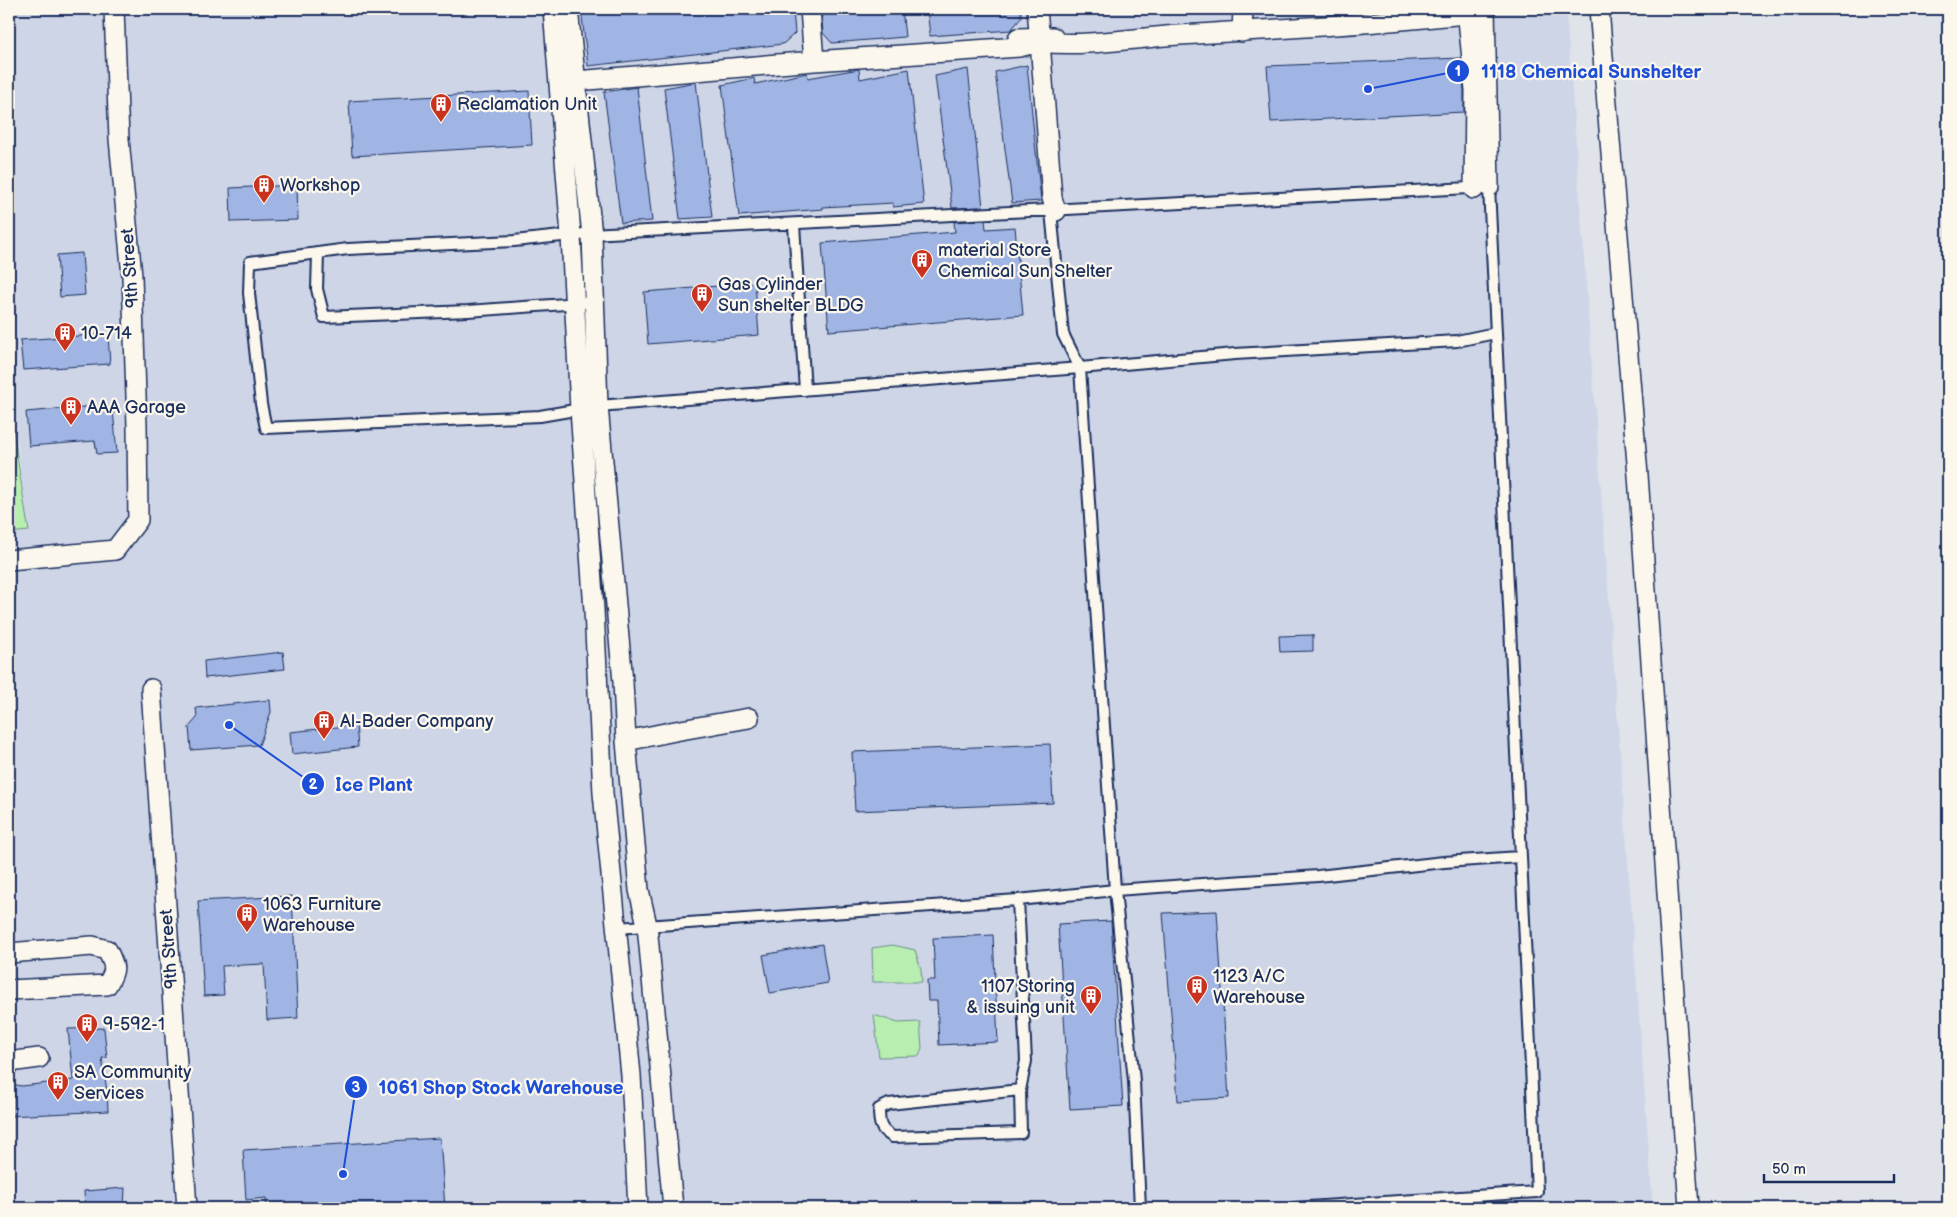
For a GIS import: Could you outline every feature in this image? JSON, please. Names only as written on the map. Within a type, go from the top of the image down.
[{"type":"street","name":"9th Street","points":[[9,560],[115,550],[138,520],[132,276],[119,139],[114,9]]},
{"type":"street","points":[[554,9],[574,303],[623,682],[626,741],[639,890],[647,925],[673,1208]]},
{"type":"street","points":[[568,9],[592,235],[594,302],[589,408],[594,610],[603,793],[631,1075],[638,1208]]},
{"type":"street","points":[[800,9],[802,43],[808,57]]},
{"type":"street","points":[[808,57],[810,9]]},
{"type":"street","points":[[1027,9],[1028,28],[1032,41],[1043,188],[1050,211]]},
{"type":"street","points":[[1032,41],[1037,9]]},
{"type":"street","points":[[576,77],[808,57],[1019,47],[1032,41],[1064,45],[1144,38],[1248,22],[1362,18],[1448,9]]},
{"type":"street","points":[[1599,9],[1638,475],[1689,1208]]},
{"type":"street","points":[[1248,22],[1424,19],[1476,11],[1475,90],[1481,188]]},
{"type":"street","name":"9th Street","points":[[151,689],[187,1208]]},
{"type":"street","points":[[626,741],[749,718]]},
{"type":"street","points":[[9,953],[92,946],[107,950],[113,962],[114,974],[107,985],[9,990]]},
{"type":"street","points":[[9,1062],[39,1058]]},
{"type":"lane","points":[[1293,1208],[1536,1192],[1496,333],[1481,188],[570,235],[348,249],[250,262],[249,293],[261,404],[266,428],[540,416],[589,408],[1235,354],[1457,341],[1496,333]]},
{"type":"lane","points":[[1050,211],[1062,334],[1080,368],[1115,890],[1134,1081],[1140,1208]]},
{"type":"lane","points":[[794,224],[805,390]]},
{"type":"lane","points":[[318,254],[318,289],[324,317],[468,311],[594,302]]},
{"type":"lane","points":[[617,928],[1018,900],[1115,890],[1318,876],[1444,862],[1520,857]]},
{"type":"lane","points":[[1018,900],[1026,1061],[1020,1090],[1021,1133],[893,1137],[884,1132],[879,1123],[879,1109],[889,1104],[1020,1090]]},
{"type":"shaded area","points":[[9,9],[1566,9],[1653,1208],[9,1208],[9,523],[26,515],[9,371]]},
{"type":"green space","points":[[9,402],[29,531],[9,533]]},
{"type":"green space","points":[[893,945],[915,950],[921,969],[922,982],[873,982],[872,948]]},
{"type":"green space","points":[[874,1015],[898,1023],[920,1022],[922,1048],[919,1056],[879,1057]]},
{"type":"building","points":[[581,9],[793,9],[795,33],[783,44],[588,66]]},
{"type":"building","points":[[821,9],[902,9],[905,37],[832,43],[823,33]]},
{"type":"building","points":[[927,9],[1021,9],[1021,18],[1011,30],[930,36]]},
{"type":"building","points":[[1460,58],[1464,90],[1464,112],[1271,122],[1267,66]]},
{"type":"building","points":[[1027,65],[1041,201],[1012,203],[995,72]]},
{"type":"building","points":[[859,69],[860,79],[909,69],[924,204],[893,207],[893,203],[823,207],[823,209],[739,216],[722,85],[754,78],[755,84],[807,73],[808,78]]},
{"type":"building","points":[[968,69],[983,207],[952,208],[935,76]]},
{"type":"building","points":[[696,82],[712,217],[680,219],[664,88]]},
{"type":"building","points":[[637,87],[652,221],[621,223],[604,92]]},
{"type":"building","name":"Reclamation Unit","points":[[529,91],[532,145],[352,156],[349,101]]},
{"type":"building","name":"Workshop","points":[[297,185],[298,220],[231,222],[230,188]]},
{"type":"building","name":"material Store Chemical Sun Shelter","points":[[985,220],[986,229],[1015,227],[1023,315],[829,331],[822,243],[955,232],[954,222]]},
{"type":"building","points":[[82,253],[85,295],[60,297],[57,255]]},
{"type":"building","name":"Gas Cylinder Sun shelter BLDG","points":[[755,283],[759,335],[648,344],[644,292]]},
{"type":"building","name":"10-714","points":[[108,334],[110,364],[23,370],[20,340]]},
{"type":"building","name":"AAA Garage","points":[[107,405],[113,410],[117,453],[97,454],[95,441],[29,446],[26,412]]},
{"type":"building","points":[[1313,635],[1313,651],[1280,652],[1279,636]]},
{"type":"building","points":[[283,652],[285,669],[205,678],[204,661]]},
{"type":"building","points":[[270,700],[271,712],[259,745],[191,750],[189,727],[197,718],[196,708]]},
{"type":"building","name":"Al-Bader Company","points":[[356,725],[358,747],[292,754],[290,732]]},
{"type":"building","points":[[1050,744],[1053,803],[855,811],[852,752]]},
{"type":"building","name":"1063 Furniture Warehouse","points":[[292,896],[298,1018],[267,1020],[264,964],[222,966],[224,995],[204,996],[198,901]]},
{"type":"building","name":"1123 A/C Warehouse","points":[[1217,911],[1229,1098],[1178,1101],[1163,913]]},
{"type":"building","name":"1107 Storing & issuing unit","points":[[1111,921],[1123,1106],[1070,1109],[1058,924]]},
{"type":"building","points":[[993,935],[998,1042],[939,1045],[937,1001],[928,1001],[927,980],[935,980],[933,938]]},
{"type":"building","points":[[822,944],[828,983],[770,993],[763,955]]},
{"type":"building","name":"SA Community Services","points":[[104,1028],[107,1058],[102,1058],[108,1111],[9,1116],[9,1084],[22,1086],[73,1080],[68,1029]]},
{"type":"building","points":[[440,1138],[445,1208],[267,1208],[266,1198],[246,1200],[243,1150]]},
{"type":"building","points":[[125,1188],[124,1208],[85,1208],[84,1191]]},
{"type":"place","name":"1118 Chemical Sunshelter","points":[[1368,89]]},
{"type":"place","name":"Reclamation Unit","points":[[441,123]]},
{"type":"place","name":"Workshop","points":[[264,204]]},
{"type":"place","name":"material Store Chemical Sun Shelter","points":[[922,279]]},
{"type":"place","name":"Gas Cylinder Sun shelter BLDG","points":[[702,313]]},
{"type":"place","name":"10-714","points":[[65,352]]},
{"type":"place","name":"AAA Garage","points":[[71,426]]},
{"type":"place","name":"Ice Plant","points":[[229,725]]},
{"type":"place","name":"Al-Bader Company","points":[[324,740]]},
{"type":"place","name":"1063 Furniture Warehouse","points":[[247,933]]},
{"type":"place","name":"1123 A/C Warehouse","points":[[1197,1005]]},
{"type":"place","name":"1107 Storing & issuing unit","points":[[1091,1015]]},
{"type":"place","name":"9-592-1","points":[[87,1043]]},
{"type":"place","name":"SA Community Services","points":[[58,1101]]},
{"type":"place","name":"1061 Shop Stock Warehouse","points":[[343,1174]]}]
